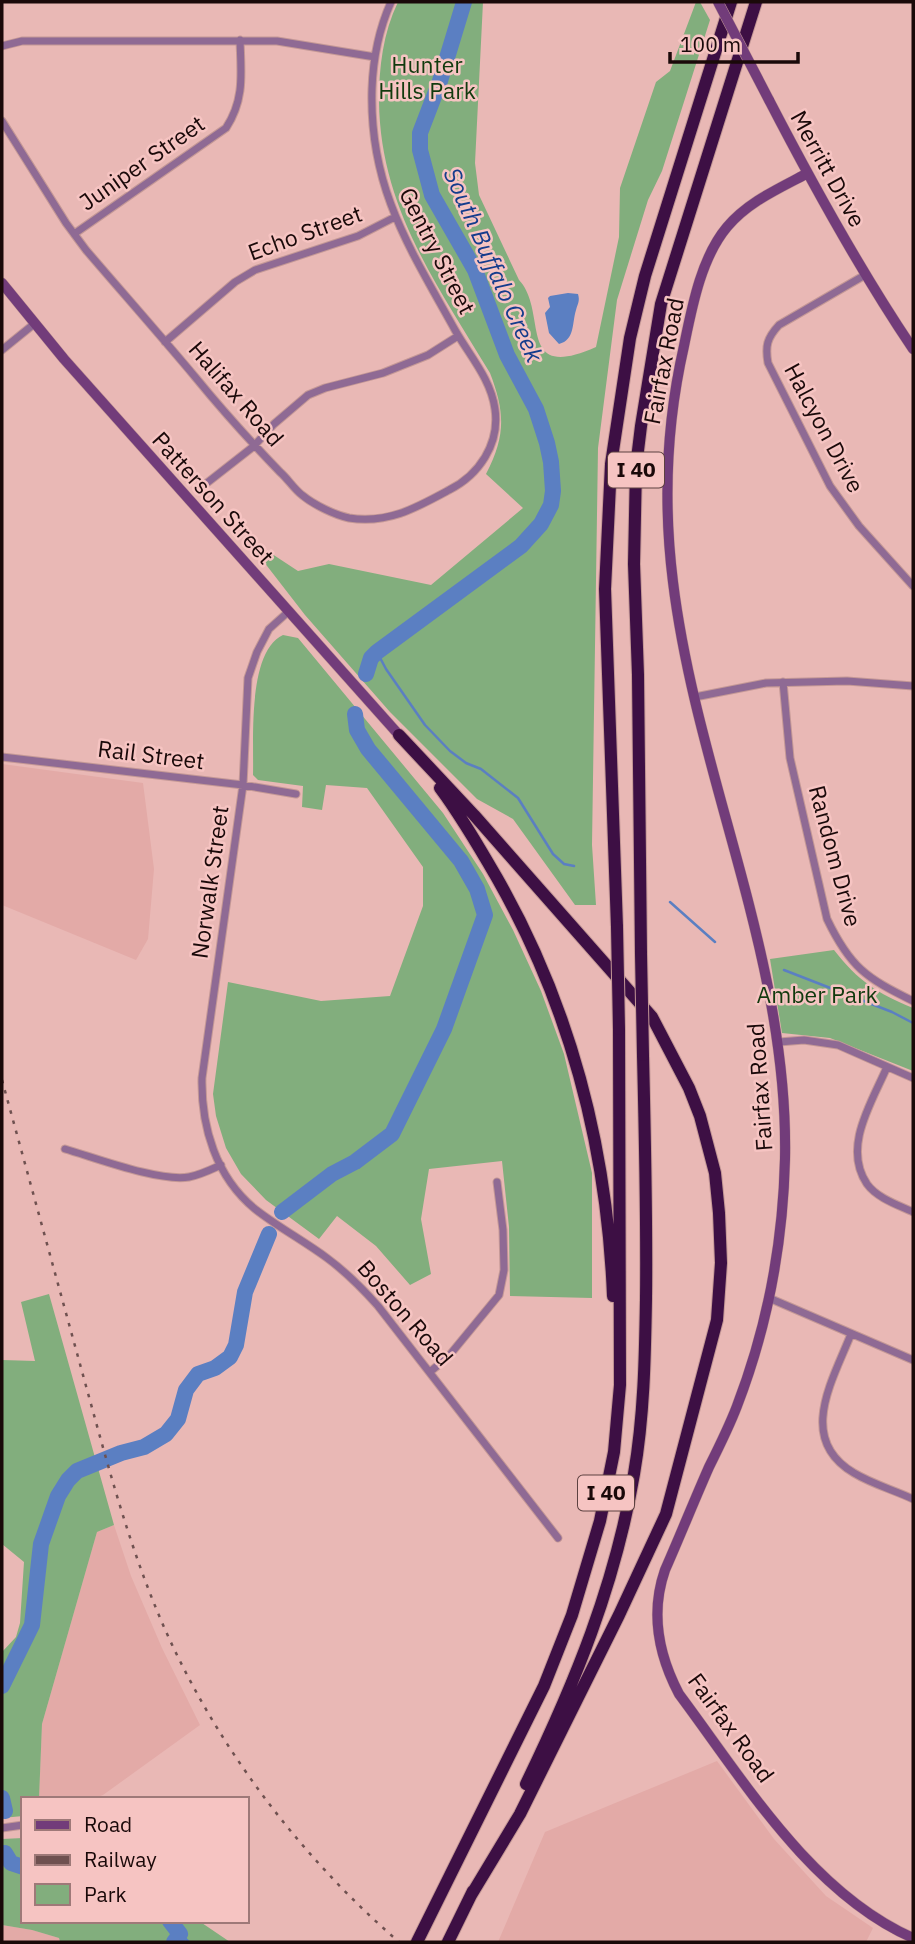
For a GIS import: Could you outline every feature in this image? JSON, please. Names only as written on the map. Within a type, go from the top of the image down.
[{"type":"highway","name":"I 40","points":[[417,1942],[544,1686],[572,1615],[602,1510],[614,1452],[620,1385],[619,1029],[605,589],[611,464],[630,338],[645,276],[731,2]]},
{"type":"highway","name":"I 40","points":[[448,1942],[549,1737],[586,1653],[623,1530],[634,1474],[643,1398],[647,1233],[634,564],[638,453],[661,304],[756,2]]},
{"type":"highway","points":[[399,735],[446,795],[478,844],[523,923],[571,1041],[590,1109],[611,1249],[620,1385]]},
{"type":"highway","points":[[399,735],[474,815],[652,1017],[689,1088],[700,1116],[715,1173],[719,1213],[721,1263],[717,1320],[666,1514],[520,1814],[470,1897]]},
{"type":"street","name":"Gentry Street","points":[[391,2],[384,17],[375,57],[371,121],[384,190],[403,236],[486,381],[494,405],[496,427]]},
{"type":"street","name":"Merritt Drive","points":[[718,2],[807,174],[865,275],[913,349]]},
{"type":"street","name":"Juniper Street","points":[[74,234],[226,128],[235,114],[241,96],[240,40]]},
{"type":"street","points":[[2,46],[22,41],[276,41],[375,57]]},
{"type":"street","name":"Halifax Road","points":[[2,121],[74,234],[254,446],[303,496],[347,517],[387,517],[406,513],[463,483],[479,467],[496,427]]},
{"type":"street","name":"Fairfax Road","points":[[807,174],[751,205],[738,215],[719,237],[702,278],[676,381],[666,462],[668,531],[677,609],[695,697],[759,939],[779,1042],[785,1159],[779,1231],[769,1298],[753,1359],[737,1408],[698,1492],[659,1588],[657,1631],[668,1674],[679,1694],[804,1857],[848,1898],[887,1925],[913,1938]]},
{"type":"street","name":"Echo Street","points":[[165,342],[235,282],[255,270],[358,236],[395,217]]},
{"type":"street","name":"Halcyon Drive","points":[[865,275],[779,324],[768,337],[766,356],[830,486],[859,526],[913,586]]},
{"type":"street","name":"Patterson Street","points":[[2,283],[34,324],[399,735]]},
{"type":"street","points":[[2,349],[34,324]]},
{"type":"street","points":[[203,486],[254,446],[274,424],[308,395],[383,373],[428,355],[458,336]]},
{"type":"street","name":"Norwalk Street","points":[[221,1166],[207,1132],[202,1078],[243,785],[248,678],[269,629],[288,612]]},
{"type":"street","points":[[695,697],[783,682],[846,681],[913,686]]},
{"type":"street","name":"Random Drive","points":[[783,682],[790,758],[827,919],[853,964],[877,984],[913,1001]]},
{"type":"street","name":"Rail Street","points":[[2,757],[243,785],[296,794]]},
{"type":"street","points":[[779,1042],[804,1040],[838,1045],[913,1078]]},
{"type":"street","points":[[887,1067],[857,1139],[857,1161],[868,1185],[913,1212]]},
{"type":"street","points":[[65,1149],[154,1174],[180,1177],[221,1166]]},
{"type":"street","name":"Boston Road","points":[[221,1166],[254,1208],[356,1281],[431,1371],[558,1538]]},
{"type":"street","points":[[431,1371],[448,1357],[499,1295],[504,1256],[497,1182]]},
{"type":"street","points":[[769,1298],[913,1360]]},
{"type":"street","points":[[851,1334],[822,1410],[825,1442],[835,1460],[854,1473],[913,1499]]},
{"type":"street","points":[[2,1828],[21,1825]]},
{"type":"shaded area","points":[[2,764],[143,783],[154,869],[148,939],[136,960],[2,905]]},
{"type":"shaded area","points":[[114,1525],[131,1576],[162,1648],[200,1725],[103,1795],[39,1797],[42,1724],[97,1532]]},
{"type":"shaded area","points":[[717,1761],[774,1839],[826,1896],[873,1928],[866,1942],[498,1942],[545,1832]]},
{"type":"shaded area","points":[[2,1925],[32,1930],[59,1938],[60,1942],[2,1942]]},
{"type":"green space","name":"Hunter Hills Park","points":[[398,2],[483,2],[475,163],[479,195],[528,294],[538,339],[544,350],[554,356],[571,356],[596,347],[619,237],[620,188],[656,82],[670,71],[696,2],[700,2],[710,20],[662,171],[648,200],[617,300],[598,448],[592,845],[596,905],[575,905],[513,819],[477,799],[390,712],[305,615],[257,553],[263,548],[298,571],[329,564],[431,585],[523,508],[486,474],[500,436],[501,412],[495,387],[490,373],[415,244],[389,176],[382,140],[379,88],[385,38]]},
{"type":"green space","points":[[283,635],[298,638],[443,813],[483,874],[513,930],[541,991],[564,1054],[592,1173],[592,1298],[510,1296],[509,1227],[502,1161],[429,1169],[421,1219],[431,1274],[410,1285],[376,1246],[337,1216],[319,1239],[266,1200],[241,1174],[226,1148],[216,1116],[213,1094],[228,982],[321,1001],[390,996],[423,906],[423,867],[367,788],[326,785],[322,810],[302,807],[303,786],[258,780],[253,775],[253,720],[258,678],[263,659],[271,644]]},
{"type":"green space","name":"Amber Park","points":[[834,950],[851,970],[869,985],[913,1008],[913,1071],[830,1038],[782,1033],[770,959]]},
{"type":"green space","points":[[49,1294],[114,1525],[97,1532],[42,1724],[39,1797],[21,1797],[21,1816],[2,1818],[2,1652],[16,1637],[20,1623],[24,1562],[2,1544],[2,1360],[35,1361],[21,1302]]},
{"type":"green space","points":[[21,1838],[21,1923],[202,1923],[230,1942],[60,1942],[59,1938],[32,1930],[2,1925],[2,1839]]},
{"type":"water","points":[[578,294],[579,302],[570,335],[559,344],[549,333],[545,313],[550,307],[550,296]]},
{"type":"waterway","name":"South Buffalo Creek","points":[[366,674],[371,658],[377,652],[521,546],[541,524],[551,505],[551,462],[536,409],[507,355],[475,270],[432,195],[420,150],[420,133],[440,81],[464,2]]},
{"type":"waterway","points":[[377,652],[425,725],[450,751],[466,763],[481,769],[518,798],[553,854],[564,864],[574,866]]},
{"type":"waterway","name":"South Buffalo Creek","points":[[282,1212],[392,1134],[444,1029],[485,915],[477,889],[461,861],[368,749],[357,730],[355,714]]},
{"type":"waterway","points":[[670,902],[715,942]]},
{"type":"waterway","points":[[784,970],[892,1012],[913,1023]]},
{"type":"waterway","name":"South Buffalo Creek","points":[[2,1686],[32,1625],[41,1544],[58,1496],[77,1471],[121,1453],[144,1447],[166,1434],[178,1419],[186,1390],[198,1374],[215,1368],[230,1357],[236,1345],[245,1292],[269,1234]]},
{"type":"waterway","name":"South Buffalo Creek","points":[[2,1798],[5,1811]]},
{"type":"waterway","name":"South Buffalo Creek","points":[[5,1853],[11,1863],[21,1866]]},
{"type":"waterway","name":"South Buffalo Creek","points":[[172,1923],[180,1934],[174,1942]]},
{"type":"waterway","points":[[180,1934],[189,1942]]},
{"type":"railway","points":[[2,1080],[116,1492],[139,1563],[166,1632],[226,1742],[277,1814],[335,1881],[399,1942]]}]
